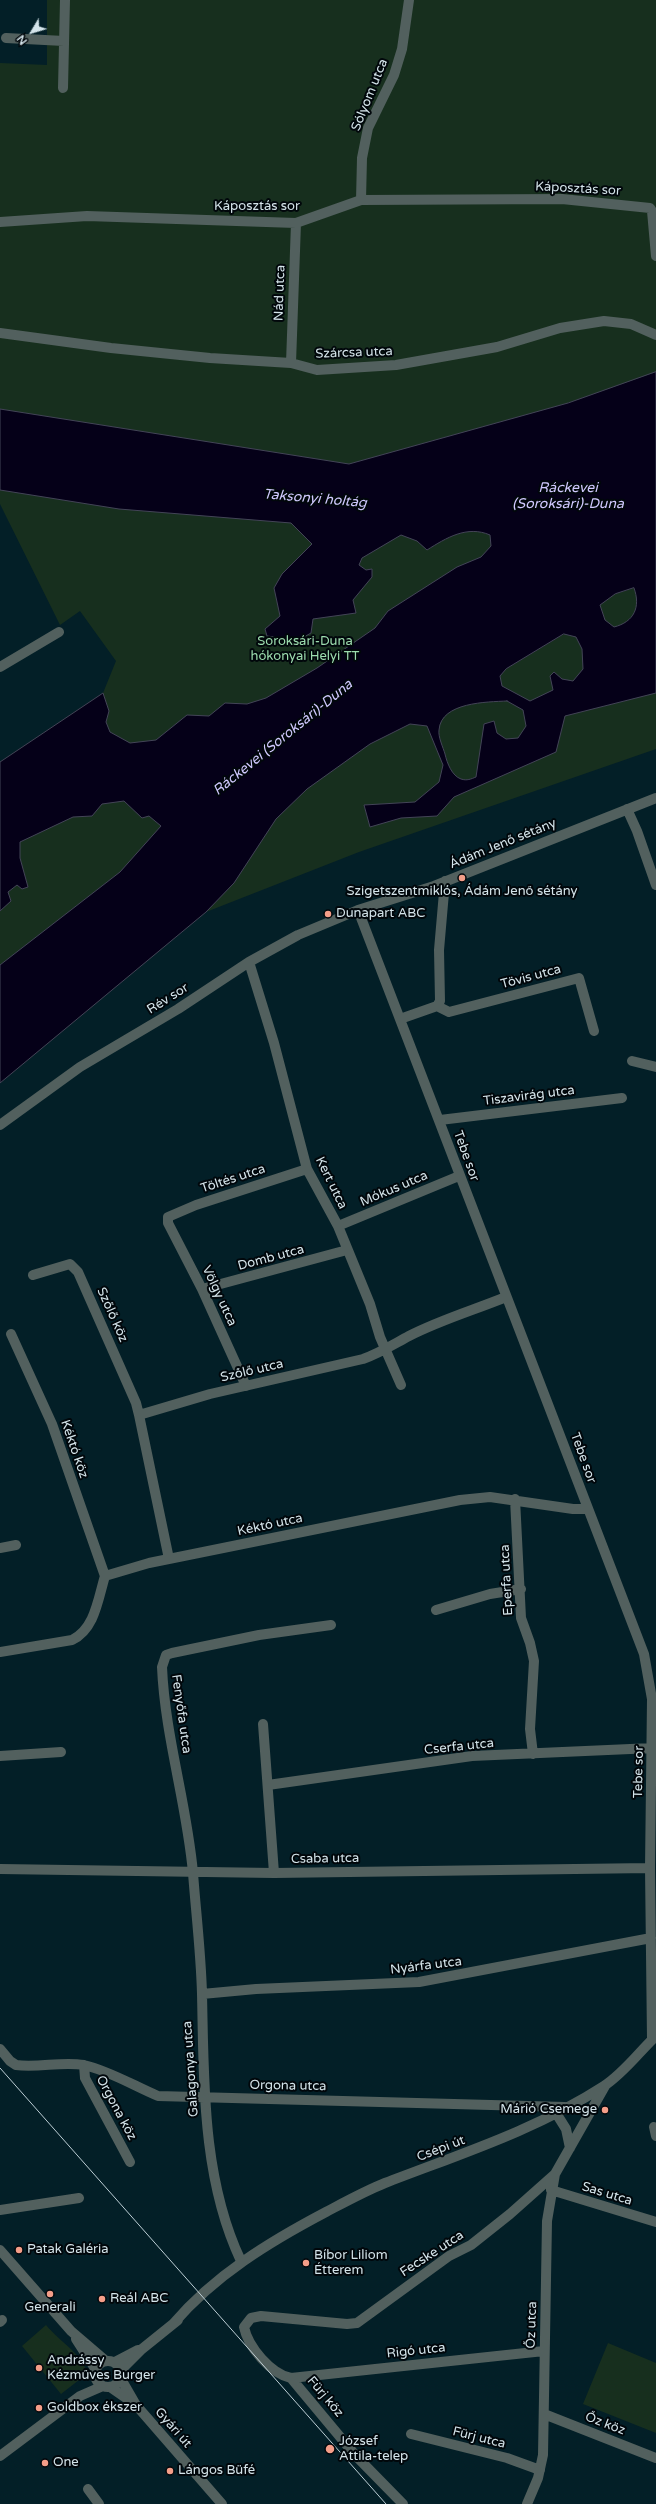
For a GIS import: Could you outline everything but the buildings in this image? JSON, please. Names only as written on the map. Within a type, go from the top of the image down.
[{"type":"street","points":[[62,88],[65,0]]},
{"type":"street","name":"Sólyom utca","points":[[361,200],[362,158],[368,128],[394,75],[402,50],[409,0]]},
{"type":"street","points":[[6,38],[64,41]]},
{"type":"street","name":"Káposztás sor","points":[[0,222],[87,216],[296,223],[316,218],[361,200],[562,199],[646,207],[652,211],[656,256]]},
{"type":"street","name":"Nád utca","points":[[290,363],[296,223]]},
{"type":"street","name":"Szárcsa utca","points":[[0,333],[111,348],[210,358],[290,363],[318,370],[396,365],[497,347],[560,328],[604,321],[631,324],[656,335]]},
{"type":"street","points":[[0,667],[59,632]]},
{"type":"street","name":"Ádám Jenő sétány","points":[[358,910],[445,881],[656,798]]},
{"type":"street","points":[[626,809],[638,832],[656,885]]},
{"type":"street","points":[[400,1019],[437,1006],[440,1001],[439,957],[445,881]]},
{"type":"street","name":"Rév sor","points":[[0,1125],[80,1067],[178,1009],[249,962],[298,935],[358,910]]},
{"type":"street","name":"Tebe sor","points":[[358,910],[440,1120],[459,1176],[534,1364],[644,1654],[652,1699],[653,1748],[650,1868],[654,2038]]},
{"type":"street","name":"Kert utca","points":[[249,962],[274,1043],[307,1169],[338,1226],[400,1385]]},
{"type":"street","name":"Tövis utca","points":[[437,1006],[449,1012],[579,978],[594,1031]]},
{"type":"street","points":[[632,1061],[656,1067]]},
{"type":"street","name":"Tiszavirág utca","points":[[440,1120],[622,1098]]},
{"type":"street","name":"Töltés utca","points":[[168,1217],[189,1208],[307,1169]]},
{"type":"street","name":"Mókus utca","points":[[338,1226],[459,1176]]},
{"type":"street","name":"Völgy utca","points":[[168,1217],[168,1223],[202,1289],[246,1386]]},
{"type":"street","name":"Domb utca","points":[[202,1289],[347,1250]]},
{"type":"street","name":"Szőlő köz","points":[[33,1275],[70,1264],[78,1272],[136,1403],[139,1415]]},
{"type":"street","name":"Szőlő utca","points":[[139,1415],[210,1394],[337,1367],[386,1350],[423,1330],[506,1297]]},
{"type":"street","name":"Kéktó köz","points":[[11,1334],[52,1424],[105,1576]]},
{"type":"street","points":[[139,1415],[169,1559]]},
{"type":"street","name":"Kéktó utca","points":[[105,1576],[169,1559],[436,1503],[490,1497],[515,1499],[573,1509],[588,1509]]},
{"type":"street","name":"Eperfa utca","points":[[515,1499],[521,1589],[521,1618],[530,1643],[534,1661],[530,1729],[533,1754]]},
{"type":"street","points":[[0,1548],[16,1545]]},
{"type":"street","points":[[0,1652],[72,1640],[82,1636],[92,1620],[105,1576]]},
{"type":"street","points":[[436,1610],[490,1594],[521,1589]]},
{"type":"street","name":"Fenyőfa utca","points":[[193,1872],[177,1769],[170,1744],[163,1686],[163,1660],[166,1656],[172,1653],[259,1635],[331,1625]]},
{"type":"street","points":[[264,1724],[274,1874]]},
{"type":"street","name":"Cserfa utca","points":[[268,1785],[446,1758],[653,1748]]},
{"type":"street","points":[[0,1756],[61,1752]]},
{"type":"street","name":"Csaba utca","points":[[0,1868],[274,1874],[650,1868]]},
{"type":"street","name":"Galagonya utca","points":[[193,1872],[202,1994],[205,2097],[217,2186],[225,2220],[241,2261]]},
{"type":"street","name":"Nyárfa utca","points":[[202,1994],[256,1989],[419,1982],[651,1938]]},
{"type":"street","name":"Csépi út","points":[[116,2368],[211,2295],[226,2274],[241,2261],[290,2230],[372,2189],[496,2142],[556,2113],[605,2086],[654,2038]]},
{"type":"street","name":"Orgona utca","points":[[0,2049],[10,2061],[16,2065],[84,2065],[104,2071],[132,2086],[158,2096],[565,2107]]},
{"type":"street","name":"Orgona köz","points":[[84,2065],[85,2078],[130,2162]]},
{"type":"street","name":"Őz utca","points":[[526,2504],[540,2470],[544,2414],[544,2351],[548,2221],[551,2190],[555,2174],[605,2086]]},
{"type":"street","points":[[556,2113],[566,2129],[570,2148]]},
{"type":"street","name":"Fecske utca","points":[[291,2378],[283,2376],[251,2345],[244,2327],[251,2318],[261,2316],[347,2324],[356,2323],[449,2256],[471,2245],[510,2214],[555,2174]]},
{"type":"street","name":"Sas utca","points":[[551,2190],[656,2222]]},
{"type":"street","points":[[0,2210],[79,2198]]},
{"type":"street","name":"Gyári út","points":[[0,2250],[71,2331],[116,2368],[136,2405],[222,2504]]},
{"type":"street","name":"Gyári út","points":[[71,2331],[95,2373],[106,2387],[136,2405]]},
{"type":"street","name":"Rigó utca","points":[[291,2378],[544,2351]]},
{"type":"street","points":[[0,2456],[80,2396],[116,2385],[116,2368],[100,2364],[80,2396]]},
{"type":"street","name":"Fürj köz","points":[[291,2378],[356,2456],[403,2504]]},
{"type":"street","name":"Őz köz","points":[[544,2414],[656,2458]]},
{"type":"street","name":"Fürj utca","points":[[411,2434],[507,2458],[540,2470]]},
{"type":"street","points":[[88,2489],[99,2504]]},
{"type":"green space","name":"Soroksári-Duna hókonyai Helyi TT","points":[[47,0],[656,0],[656,749],[359,852],[206,912],[0,1083],[0,762],[103,693],[116,661],[80,611],[60,625],[0,504],[0,63],[47,65]]},
{"type":"green space","points":[[46,2325],[75,2353],[88,2373],[61,2394],[22,2346]]},
{"type":"green space","points":[[608,2343],[656,2363],[656,2433],[583,2404]]},
{"type":"water","name":"Ráckevei (Soroksári)-Duna","points":[[656,372],[656,693],[565,716],[556,752],[454,797],[437,816],[401,818],[370,827],[364,805],[415,802],[439,782],[443,765],[427,726],[410,724],[370,744],[307,789],[276,819],[234,883],[206,912],[0,1083],[0,965],[120,872],[161,826],[149,816],[142,818],[124,801],[102,804],[92,816],[73,817],[20,842],[20,858],[28,887],[22,889],[17,885],[8,892],[11,901],[0,911],[0,762],[103,693],[109,711],[106,722],[110,732],[130,743],[156,740],[187,715],[209,716],[225,703],[247,704],[266,698],[317,668],[375,628],[388,611],[457,567],[481,557],[491,546],[490,535],[473,531],[449,537],[427,550],[417,541],[401,535],[362,558],[359,565],[366,570],[372,569],[372,577],[353,600],[356,613],[313,619],[311,633],[295,642],[288,639],[267,636],[265,629],[280,616],[274,588],[282,574],[312,544],[291,523],[119,509],[0,490],[0,409],[349,464],[568,403]],"holes":[[[634,588],[637,601],[634,613],[627,621],[614,627],[605,620],[600,605],[615,594]],[[564,634],[576,637],[582,649],[583,669],[573,681],[562,679],[554,672],[550,676],[553,690],[530,701],[502,686],[500,676],[506,669]],[[507,701],[523,710],[526,726],[518,738],[506,739],[497,733],[494,721],[484,724],[476,777],[463,780],[455,775],[449,765],[440,739],[439,730],[442,721],[448,714],[466,705]]]},
{"type":"tram line","points":[[0,2068],[386,2504]]},
{"type":"place","name":"Szigetszentmiklós, Ádám Jenő sétány","points":[[462,878]]},
{"type":"place","name":"Dunapart ABC","points":[[328,914]]},
{"type":"place","name":"Márió Csemege","points":[[605,2110]]},
{"type":"place","name":"Patak Galéria","points":[[19,2250]]},
{"type":"place","name":"Bíbor Liliom Étterem","points":[[306,2263]]},
{"type":"place","name":"Generali","points":[[50,2294]]},
{"type":"place","name":"Reál ABC","points":[[102,2299]]},
{"type":"place","name":"Andrássy Kézműves Burger","points":[[39,2368]]},
{"type":"place","name":"Goldbox ékszer","points":[[39,2408]]},
{"type":"place","name":"József Attila-telep","points":[[330,2449]]},
{"type":"place","name":"One","points":[[45,2463]]},
{"type":"place","name":"Lángos Büfé","points":[[170,2471]]},
{"type":"water label","name":"Taksonyi holtág","points":[[315,499]]}]
